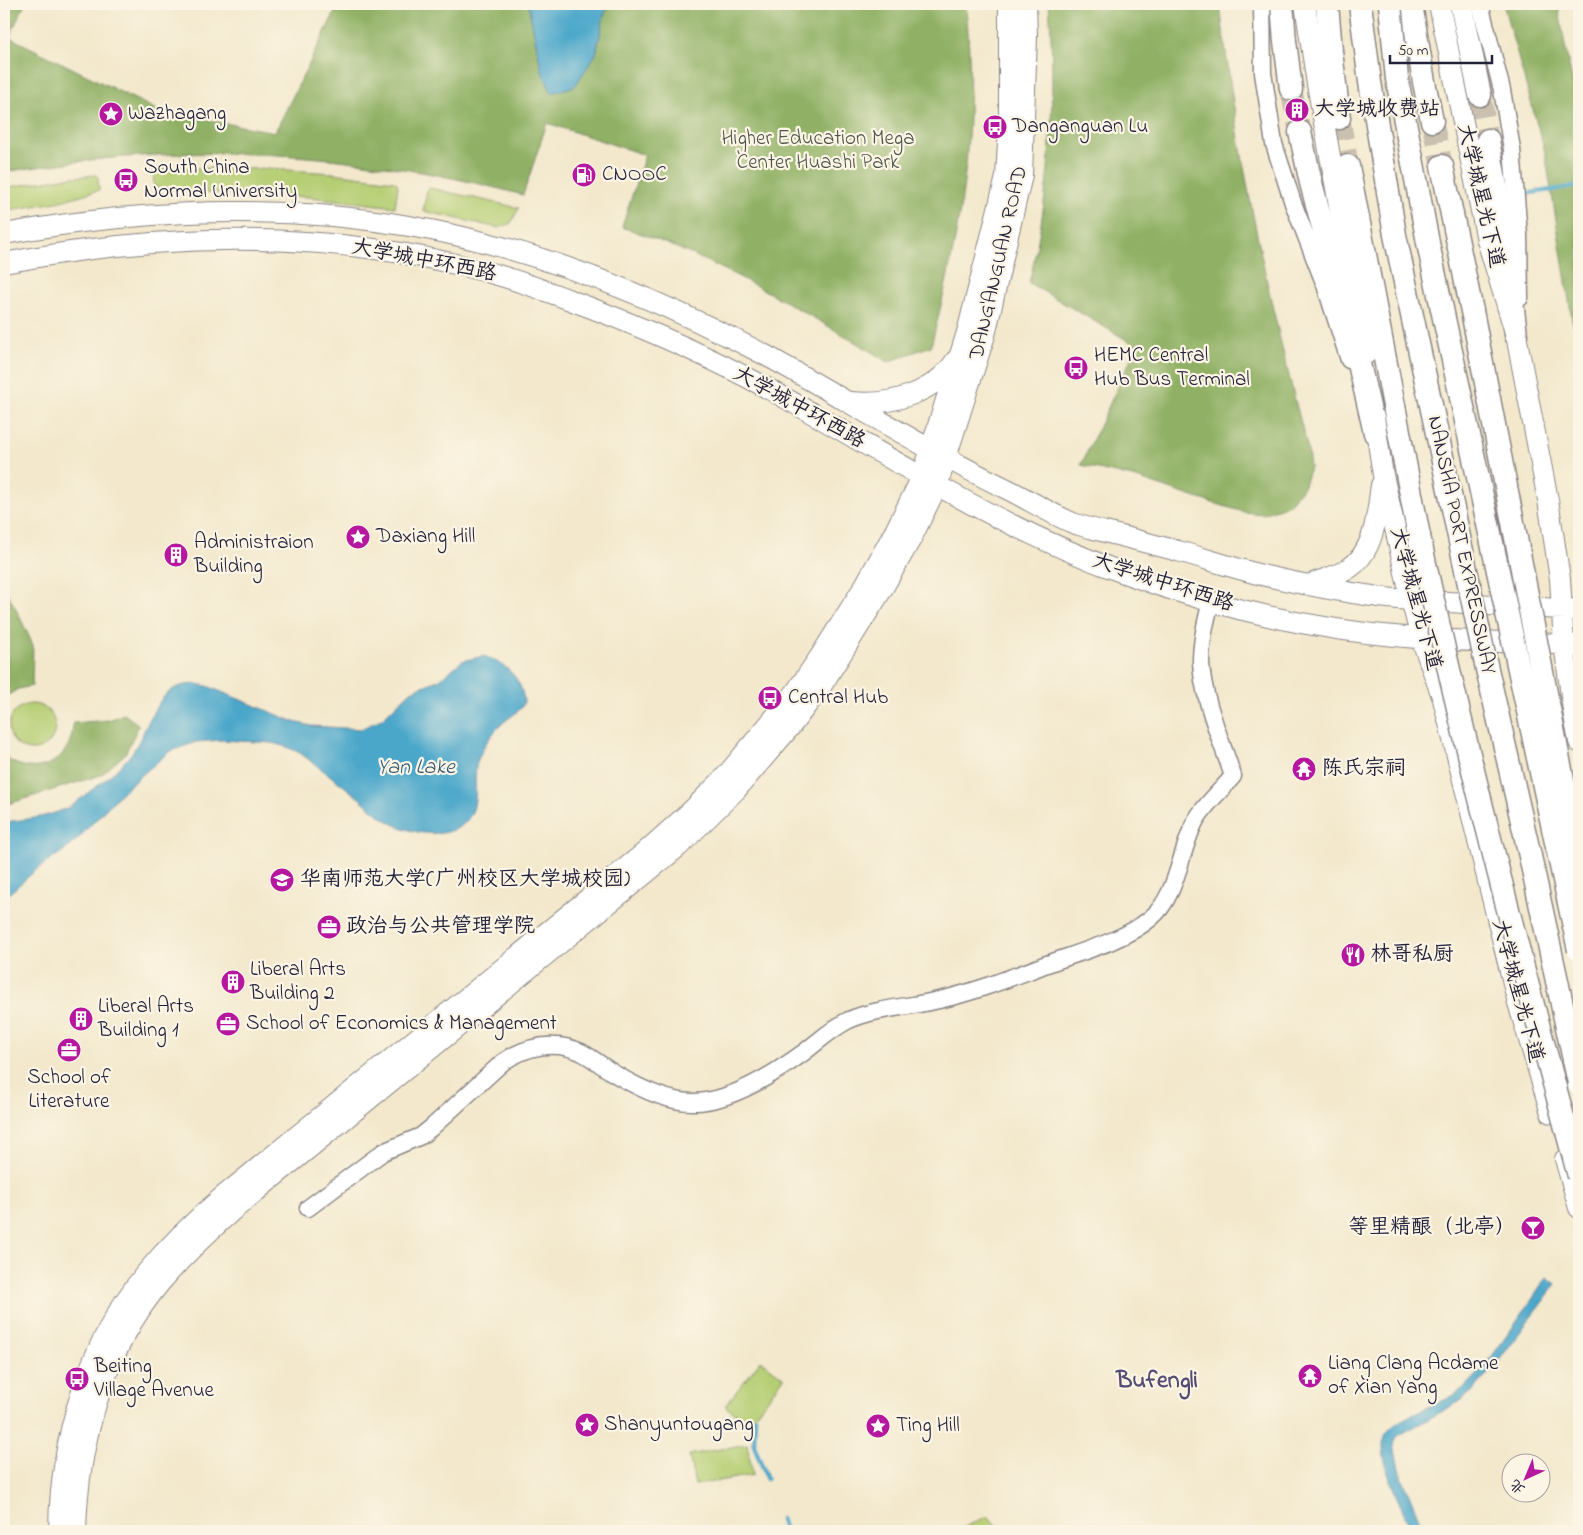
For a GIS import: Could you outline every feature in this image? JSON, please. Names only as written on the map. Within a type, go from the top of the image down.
[{"type":"highway","points":[[1326,4],[1339,118]]},
{"type":"highway","name":"NANSHA PORT EXPRESSWAY","points":[[1360,4],[1370,82],[1395,235],[1487,669],[1579,1083]]},
{"type":"highway","name":"NANSHA PORT EXPRESSWAY","points":[[1390,4],[1397,79],[1429,248],[1579,950]]},
{"type":"highway","points":[[1411,4],[1432,121]]},
{"type":"highway","points":[[1275,5],[1284,40],[1291,89]]},
{"type":"highway","points":[[1468,6],[1480,95]]},
{"type":"highway","points":[[1300,132],[1311,182],[1354,342],[1375,433]]},
{"type":"highway","points":[[1488,140],[1504,234],[1516,335]]},
{"type":"highway","points":[[1348,166],[1380,326],[1407,480],[1439,630],[1520,962],[1579,1176]]},
{"type":"highway","points":[[1442,166],[1579,863]]},
{"type":"main road","name":"DANG'ANGUAN ROAD","points":[[939,455],[961,352],[1006,177],[1010,124],[1009,4]]},
{"type":"main road","name":"DANG'ANGUAN ROAD","points":[[939,455],[985,335],[1022,175],[1027,36],[1026,4]]},
{"type":"main road","name":"大学城星光下道","points":[[1305,4],[1361,323],[1375,433],[1411,600],[1421,638],[1443,699],[1518,1003],[1563,1154],[1579,1181]]},
{"type":"main road","name":"大学城星光下道","points":[[1439,4],[1487,240],[1516,335],[1548,500],[1560,579],[1570,609],[1579,742]]},
{"type":"main road","name":"大学城中环西路","points":[[4,234],[107,218],[210,212],[313,214],[413,226],[494,244],[602,282],[701,324],[767,357],[847,401],[939,455],[1075,524],[1228,567],[1375,597],[1570,609]]},
{"type":"main road","name":"大学城中环西路","points":[[4,263],[110,246],[227,240],[347,246],[408,254],[460,265],[516,280],[557,295],[689,349],[754,382],[930,481],[1062,549],[1153,584],[1211,601],[1292,621],[1334,628],[1421,638],[1571,644]]},
{"type":"main road","points":[[847,401],[878,402],[913,394],[936,381],[954,363],[961,352]]},
{"type":"main road","points":[[76,1531],[80,1471],[91,1422],[101,1390],[124,1338],[159,1285],[201,1238],[232,1211],[655,867],[736,790],[791,726],[834,668],[880,593],[911,539],[939,455]]},
{"type":"main road","points":[[1308,584],[1348,570],[1365,553],[1376,519],[1383,475]]},
{"type":"main road","points":[[59,1531],[60,1492],[65,1460],[84,1384],[113,1323],[145,1274],[189,1226],[221,1198],[644,853],[717,785],[782,710],[819,658],[865,585],[895,531],[930,481]]},
{"type":"main road","points":[[1563,1154],[1579,1208]]},
{"type":"street","points":[[1275,5],[1263,73],[1274,144],[1293,204],[1325,285],[1340,337],[1375,433]]},
{"type":"street","points":[[1468,6],[1502,90],[1512,149],[1521,292],[1516,335]]},
{"type":"street","points":[[308,1208],[383,1152],[420,1136],[503,1062],[527,1050],[542,1046],[573,1049],[587,1055],[628,1081],[655,1093],[682,1102],[707,1102],[749,1086],[792,1060],[848,1021],[880,1012],[958,996],[1118,937],[1150,919],[1163,905],[1196,820],[1204,807],[1233,776],[1210,704],[1201,664],[1205,624],[1211,601]]},
{"type":"green space","name":"Higher Education Mega Center Huashi Park","points":[[4,4],[25,4],[9,37],[161,112],[275,132],[339,4],[528,4],[542,72],[596,54],[604,15],[610,4],[966,4],[970,84],[966,164],[953,249],[931,346],[888,362],[824,323],[725,270],[692,254],[622,227],[645,155],[547,123],[523,195],[433,174],[388,166],[296,156],[204,153],[120,157],[4,172]]},
{"type":"green space","points":[[1049,4],[1220,4],[1235,117],[1245,173],[1280,340],[1308,450],[1310,467],[1304,485],[1290,503],[1283,507],[1263,514],[1244,512],[1137,478],[1081,465],[1137,346],[1029,283],[1042,214],[1050,144],[1052,74]]},
{"type":"green space","points":[[1503,4],[1558,4],[1579,112],[1579,350],[1572,319],[1545,152]]},
{"type":"green space","points":[[155,169],[272,169],[333,173],[394,181],[398,186],[395,207],[310,197],[207,193],[154,187],[153,171]]},
{"type":"green space","points":[[96,175],[98,177],[99,190],[57,202],[4,211],[4,188],[63,178]]},
{"type":"green space","points":[[430,188],[519,208],[511,223],[499,228],[423,211],[427,190]]},
{"type":"green space","points":[[4,588],[33,645],[32,686],[18,689],[4,698]]},
{"type":"green space","points":[[28,704],[36,704],[45,708],[51,714],[55,727],[51,740],[45,746],[36,750],[28,750],[19,746],[13,740],[9,731],[9,723],[13,714],[19,708]]},
{"type":"green space","points":[[124,714],[139,725],[125,754],[101,775],[8,804],[4,803],[4,756],[27,767],[39,767],[50,764],[66,748],[71,737],[73,723],[109,720]]},
{"type":"green space","points":[[761,1360],[784,1378],[748,1424],[725,1406]]},
{"type":"green space","points":[[747,1444],[753,1475],[695,1485],[689,1455]]},
{"type":"green space","points":[[988,1516],[1001,1531],[956,1531]]},
{"type":"water","points":[[528,4],[610,4],[604,15],[596,54],[575,86],[552,93],[542,72]]},
{"type":"water","name":"Yan Lake","points":[[483,656],[506,667],[520,686],[524,702],[518,711],[496,730],[483,748],[475,772],[475,796],[472,812],[461,826],[443,833],[432,834],[411,831],[393,824],[300,753],[287,747],[272,743],[222,740],[196,742],[169,752],[122,792],[72,845],[36,870],[4,898],[4,822],[49,815],[74,804],[127,759],[136,747],[156,707],[164,696],[175,688],[189,685],[207,686],[295,722],[311,726],[361,729],[383,718],[411,691],[440,679],[462,661]]},
{"type":"water","points":[[1547,1277],[1556,1284],[1494,1367],[1473,1391],[1459,1402],[1398,1436],[1394,1444],[1399,1469],[1424,1531],[1413,1531],[1392,1485],[1384,1459],[1384,1438],[1388,1431],[1405,1418],[1449,1398],[1469,1383],[1490,1358]]},
{"type":"waterway","points":[[1524,194],[1579,186]]},
{"type":"waterway","points":[[755,1417],[754,1445],[767,1479]]},
{"type":"waterway","points":[[781,1519],[785,1531]]},
{"type":"tunnel","points":[[1291,89],[1300,132]]},
{"type":"tunnel","points":[[1480,95],[1488,140]]},
{"type":"tunnel","points":[[1339,118],[1348,166]]},
{"type":"tunnel","points":[[1432,121],[1442,166]]},
{"type":"place","name":"大学城收费站","points":[[1297,110]]},
{"type":"place","name":"Wazhagang","points":[[111,114]]},
{"type":"place","name":"Danganguan Lu","points":[[995,127]]},
{"type":"place","name":"CNOOC","points":[[584,175]]},
{"type":"place","name":"South China Normal University","points":[[126,180]]},
{"type":"place","name":"HEMC Central Hub Bus Terminal","points":[[1076,368]]},
{"type":"place","name":"Daxiang Hill","points":[[358,537]]},
{"type":"place","name":"Administraion Building","points":[[176,555]]},
{"type":"place","name":"Central Hub","points":[[770,698]]},
{"type":"place","name":"陈氏宗祠","points":[[1304,769]]},
{"type":"place","name":"华南师范大学(广州校区大学城校园)","points":[[282,880]]},
{"type":"place","name":"政治与公共管理学院","points":[[329,927]]},
{"type":"place","name":"林哥私厨","points":[[1353,955]]},
{"type":"place","name":"Liberal Arts Building 2","points":[[233,982]]},
{"type":"place","name":"Liberal Arts Building 1","points":[[81,1019]]},
{"type":"place","name":"School of Economics & Management","points":[[228,1024]]},
{"type":"place","name":"School of Literature","points":[[69,1050]]},
{"type":"place","name":"等里精酿（北亭）","points":[[1533,1228]]},
{"type":"place","name":"Liang Clang Acdame of Xian Yang","points":[[1310,1376]]},
{"type":"place","name":"Beiting Village Avenue","points":[[77,1379]]},
{"type":"place","name":"Shanyuntougang","points":[[587,1425]]},
{"type":"place","name":"Ting Hill","points":[[878,1426]]},
{"type":"district","name":"Bufengli","points":[[1157,1381]]}]
